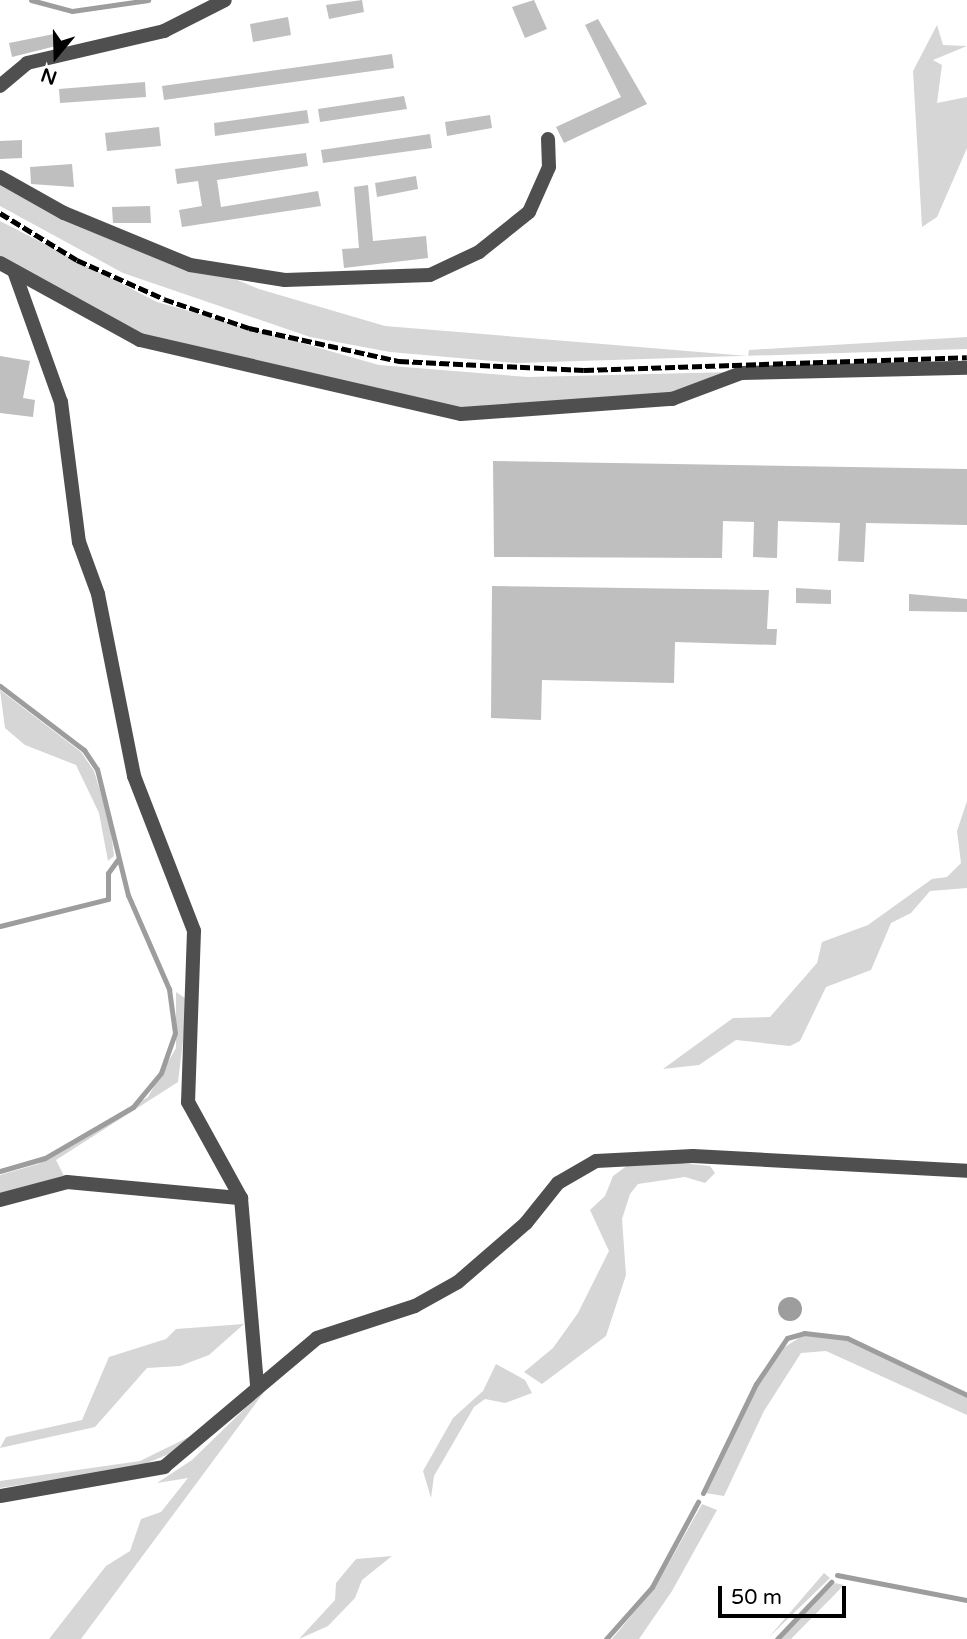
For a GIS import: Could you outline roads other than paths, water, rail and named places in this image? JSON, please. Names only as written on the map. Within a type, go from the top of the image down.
[{"type":"street","points":[[0,86],[27,62],[164,31],[225,0]]},
{"type":"street","points":[[0,177],[64,213],[190,265],[285,280],[390,278],[452,269],[509,231],[541,194],[549,167],[548,139]]},
{"type":"street","points":[[0,263],[140,340],[461,414],[672,399],[741,373],[967,368]]},
{"type":"street","points":[[14,271],[61,402],[79,542],[98,594],[134,776],[194,931],[188,1102],[241,1198],[257,1385]]},
{"type":"street","points":[[0,1496],[164,1467],[257,1385],[317,1338],[415,1306],[458,1282],[526,1223],[558,1183],[596,1161],[693,1156],[967,1171]]},
{"type":"street","points":[[0,1200],[67,1182],[241,1198]]},
{"type":"waterway","points":[[31,0],[72,11],[148,0]]},
{"type":"waterway","points":[[0,686],[84,750],[97,769],[128,895],[169,989],[175,1033],[161,1073],[133,1107],[45,1158],[0,1171]]},
{"type":"waterway","points":[[0,926],[108,899],[108,873],[118,859]]},
{"type":"waterway","points":[[703,1493],[756,1384],[787,1338],[804,1333],[847,1338],[967,1395]]},
{"type":"waterway","points":[[606,1639],[652,1587],[698,1502]]},
{"type":"waterway","points":[[837,1575],[967,1600]]},
{"type":"waterway","points":[[777,1639],[831,1582]]},
{"type":"railway","points":[[0,213],[77,260],[164,299],[249,328],[399,361],[584,370],[967,357]]}]
